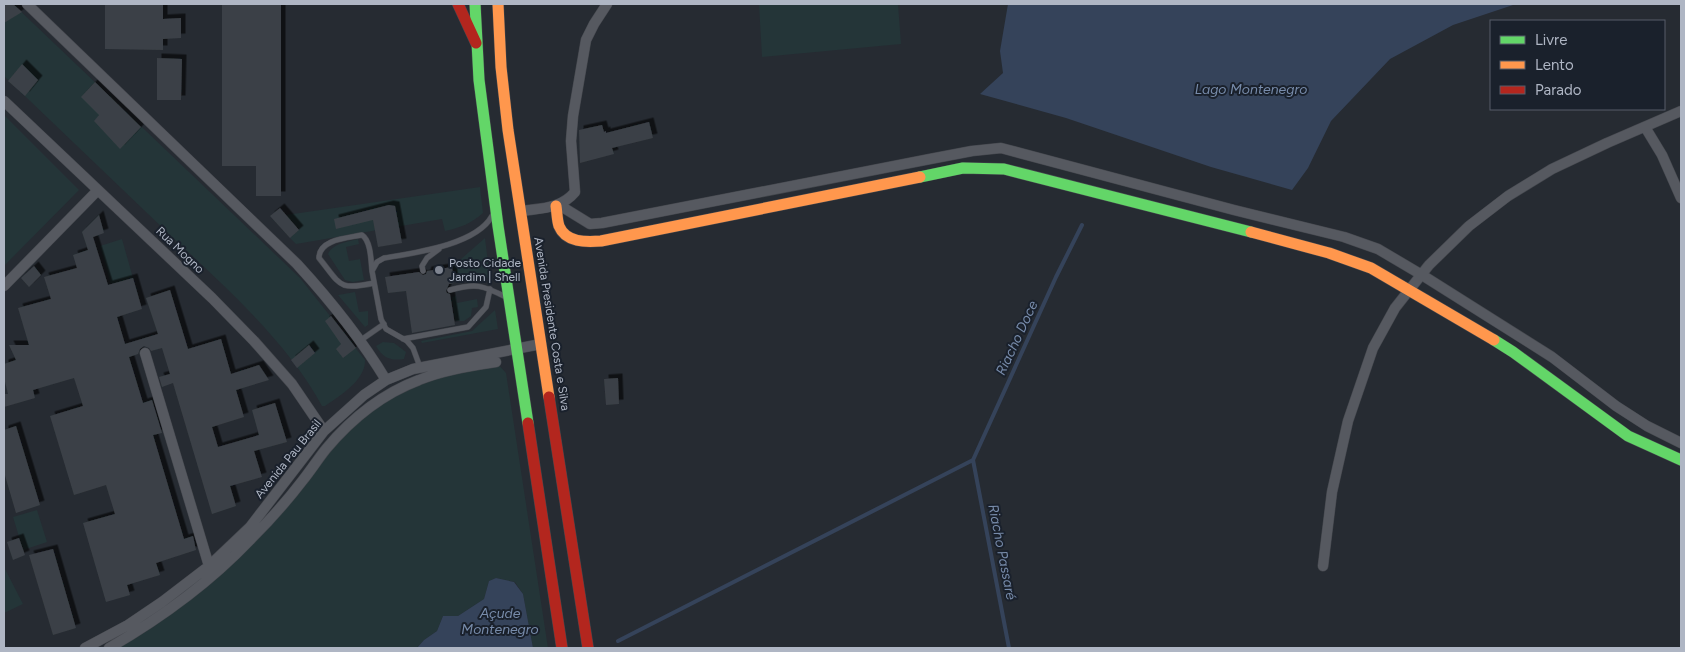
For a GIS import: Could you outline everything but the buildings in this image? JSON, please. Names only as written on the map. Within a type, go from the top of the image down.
[{"type":"main road","points":[[458,4],[476,43]]},
{"type":"main road","points":[[475,4],[479,80],[496,208],[562,648]]},
{"type":"main road","name":"Avenida Presidente Costa e Silva","points":[[498,4],[498,36],[521,211],[588,648]]},
{"type":"main road","points":[[556,206],[559,225],[563,232],[573,240],[601,241],[963,168],[1004,169],[1341,256],[1381,273],[1513,352],[1628,436],[1681,460]]},
{"type":"street","points":[[27,4],[297,264],[329,299],[360,340],[386,380]]},
{"type":"street","points":[[521,211],[556,206],[568,200],[575,192],[571,141],[573,116],[586,40],[607,4]]},
{"type":"street","name":"Rua Mogno","points":[[4,101],[212,298],[254,341],[292,384],[324,431]]},
{"type":"street","points":[[1323,566],[1332,492],[1348,421],[1372,348],[1395,308],[1429,265],[1469,226],[1508,196],[1552,169],[1681,111]]},
{"type":"street","points":[[1646,127],[1662,155],[1681,198]]},
{"type":"street","points":[[556,206],[570,211],[590,224],[602,223],[972,151],[1001,148],[1206,203],[1344,237],[1378,249],[1552,357],[1616,406],[1648,426],[1681,443]]},
{"type":"street","points":[[4,286],[98,190]]},
{"type":"street","name":"Avenida Pau Brasil","points":[[85,648],[128,626],[209,566],[250,527],[324,431],[364,395],[386,380],[420,367],[541,344]]},
{"type":"street","points":[[146,353],[209,566]]},
{"type":"street","points":[[110,648],[156,620],[220,569],[275,513],[304,479],[325,450],[360,413],[419,379],[443,372],[496,362]]},
{"type":"lane","points":[[423,272],[422,266],[427,258],[442,247],[473,233],[489,222],[496,208]]},
{"type":"lane","points":[[374,283],[354,288],[340,285],[319,258],[322,247],[337,240],[362,235],[366,238],[374,283],[386,330],[408,341],[413,348],[420,367]]},
{"type":"lane","points":[[372,271],[377,262],[384,258],[442,247]]},
{"type":"lane","points":[[450,290],[475,285],[510,298]]},
{"type":"lane","points":[[403,339],[468,327],[486,307],[490,290]]},
{"type":"lane","points":[[360,340],[384,324]]},
{"type":"shaded area","points":[[4,4],[13,4],[300,278],[365,360],[361,374],[351,387],[325,406],[322,406],[308,382],[291,359],[252,314],[4,76]]},
{"type":"shaded area","points":[[759,4],[898,4],[901,44],[762,57]]},
{"type":"shaded area","points":[[4,115],[79,190],[4,266]]},
{"type":"shaded area","points":[[480,187],[483,213],[461,227],[450,230],[445,231],[442,219],[296,244],[290,238],[299,229],[286,215]]},
{"type":"shaded area","points":[[485,238],[490,279],[475,274],[459,275],[452,267]]},
{"type":"shaded area","points":[[122,239],[133,278],[111,284],[100,246]]},
{"type":"shaded area","points":[[358,239],[359,244],[346,247],[349,261],[360,259],[364,280],[353,282],[345,280],[328,254],[337,245]]},
{"type":"shaded area","points":[[355,292],[359,312],[368,311],[368,325],[365,327],[338,295]]},
{"type":"shaded area","points":[[456,296],[457,303],[477,299],[478,307],[472,308],[471,316],[464,321],[455,321],[452,297]]},
{"type":"shaded area","points":[[495,310],[498,329],[422,343],[421,341],[472,331]]},
{"type":"shaded area","points":[[383,342],[394,343],[406,352],[404,359],[391,359],[384,356],[376,346]]},
{"type":"shaded area","points":[[496,362],[506,373],[548,648],[533,648],[523,594],[515,582],[496,578],[489,581],[484,599],[458,616],[443,616],[437,631],[424,640],[417,648],[109,648],[220,569],[345,428],[402,388]]},
{"type":"shaded area","points":[[37,510],[47,542],[23,550],[13,517]]},
{"type":"shaded area","points":[[4,567],[23,604],[4,613]]},
{"type":"water","name":"Lago Montenegro","points":[[1008,4],[1516,4],[1453,25],[1390,59],[1331,121],[1308,168],[1292,190],[1211,167],[1066,118],[980,94],[1003,73],[1000,51]]},
{"type":"water","name":"Açude Montenegro","points":[[496,578],[514,582],[523,594],[533,648],[417,648],[424,640],[437,631],[443,616],[458,616],[484,599],[489,581]]},
{"type":"waterway","name":"Riacho Doce","points":[[973,460],[1056,277],[1082,225]]},
{"type":"waterway","name":"Riacho Passaré","points":[[973,460],[1009,648]]},
{"type":"waterway","points":[[618,641],[973,460]]},
{"type":"traffic: fast","points":[[475,4],[479,80],[498,226],[528,423]]},
{"type":"traffic: fast","points":[[920,177],[963,168],[1004,169],[1251,232]]},
{"type":"traffic: fast","points":[[1494,340],[1628,436],[1681,460]]},
{"type":"traffic: slow","points":[[498,4],[501,67],[508,130],[549,397]]},
{"type":"traffic: slow","points":[[556,206],[559,226],[566,236],[583,241],[601,241],[920,177]]},
{"type":"traffic: slow","points":[[1251,232],[1329,253],[1371,268],[1494,340]]},
{"type":"traffic: jam","points":[[458,4],[476,43]]},
{"type":"traffic: jam","points":[[549,397],[588,648]]},
{"type":"traffic: jam","points":[[528,423],[562,648]]},
{"type":"place","name":"Posto Cidade Jardim | Shell","points":[[439,270]]}]
